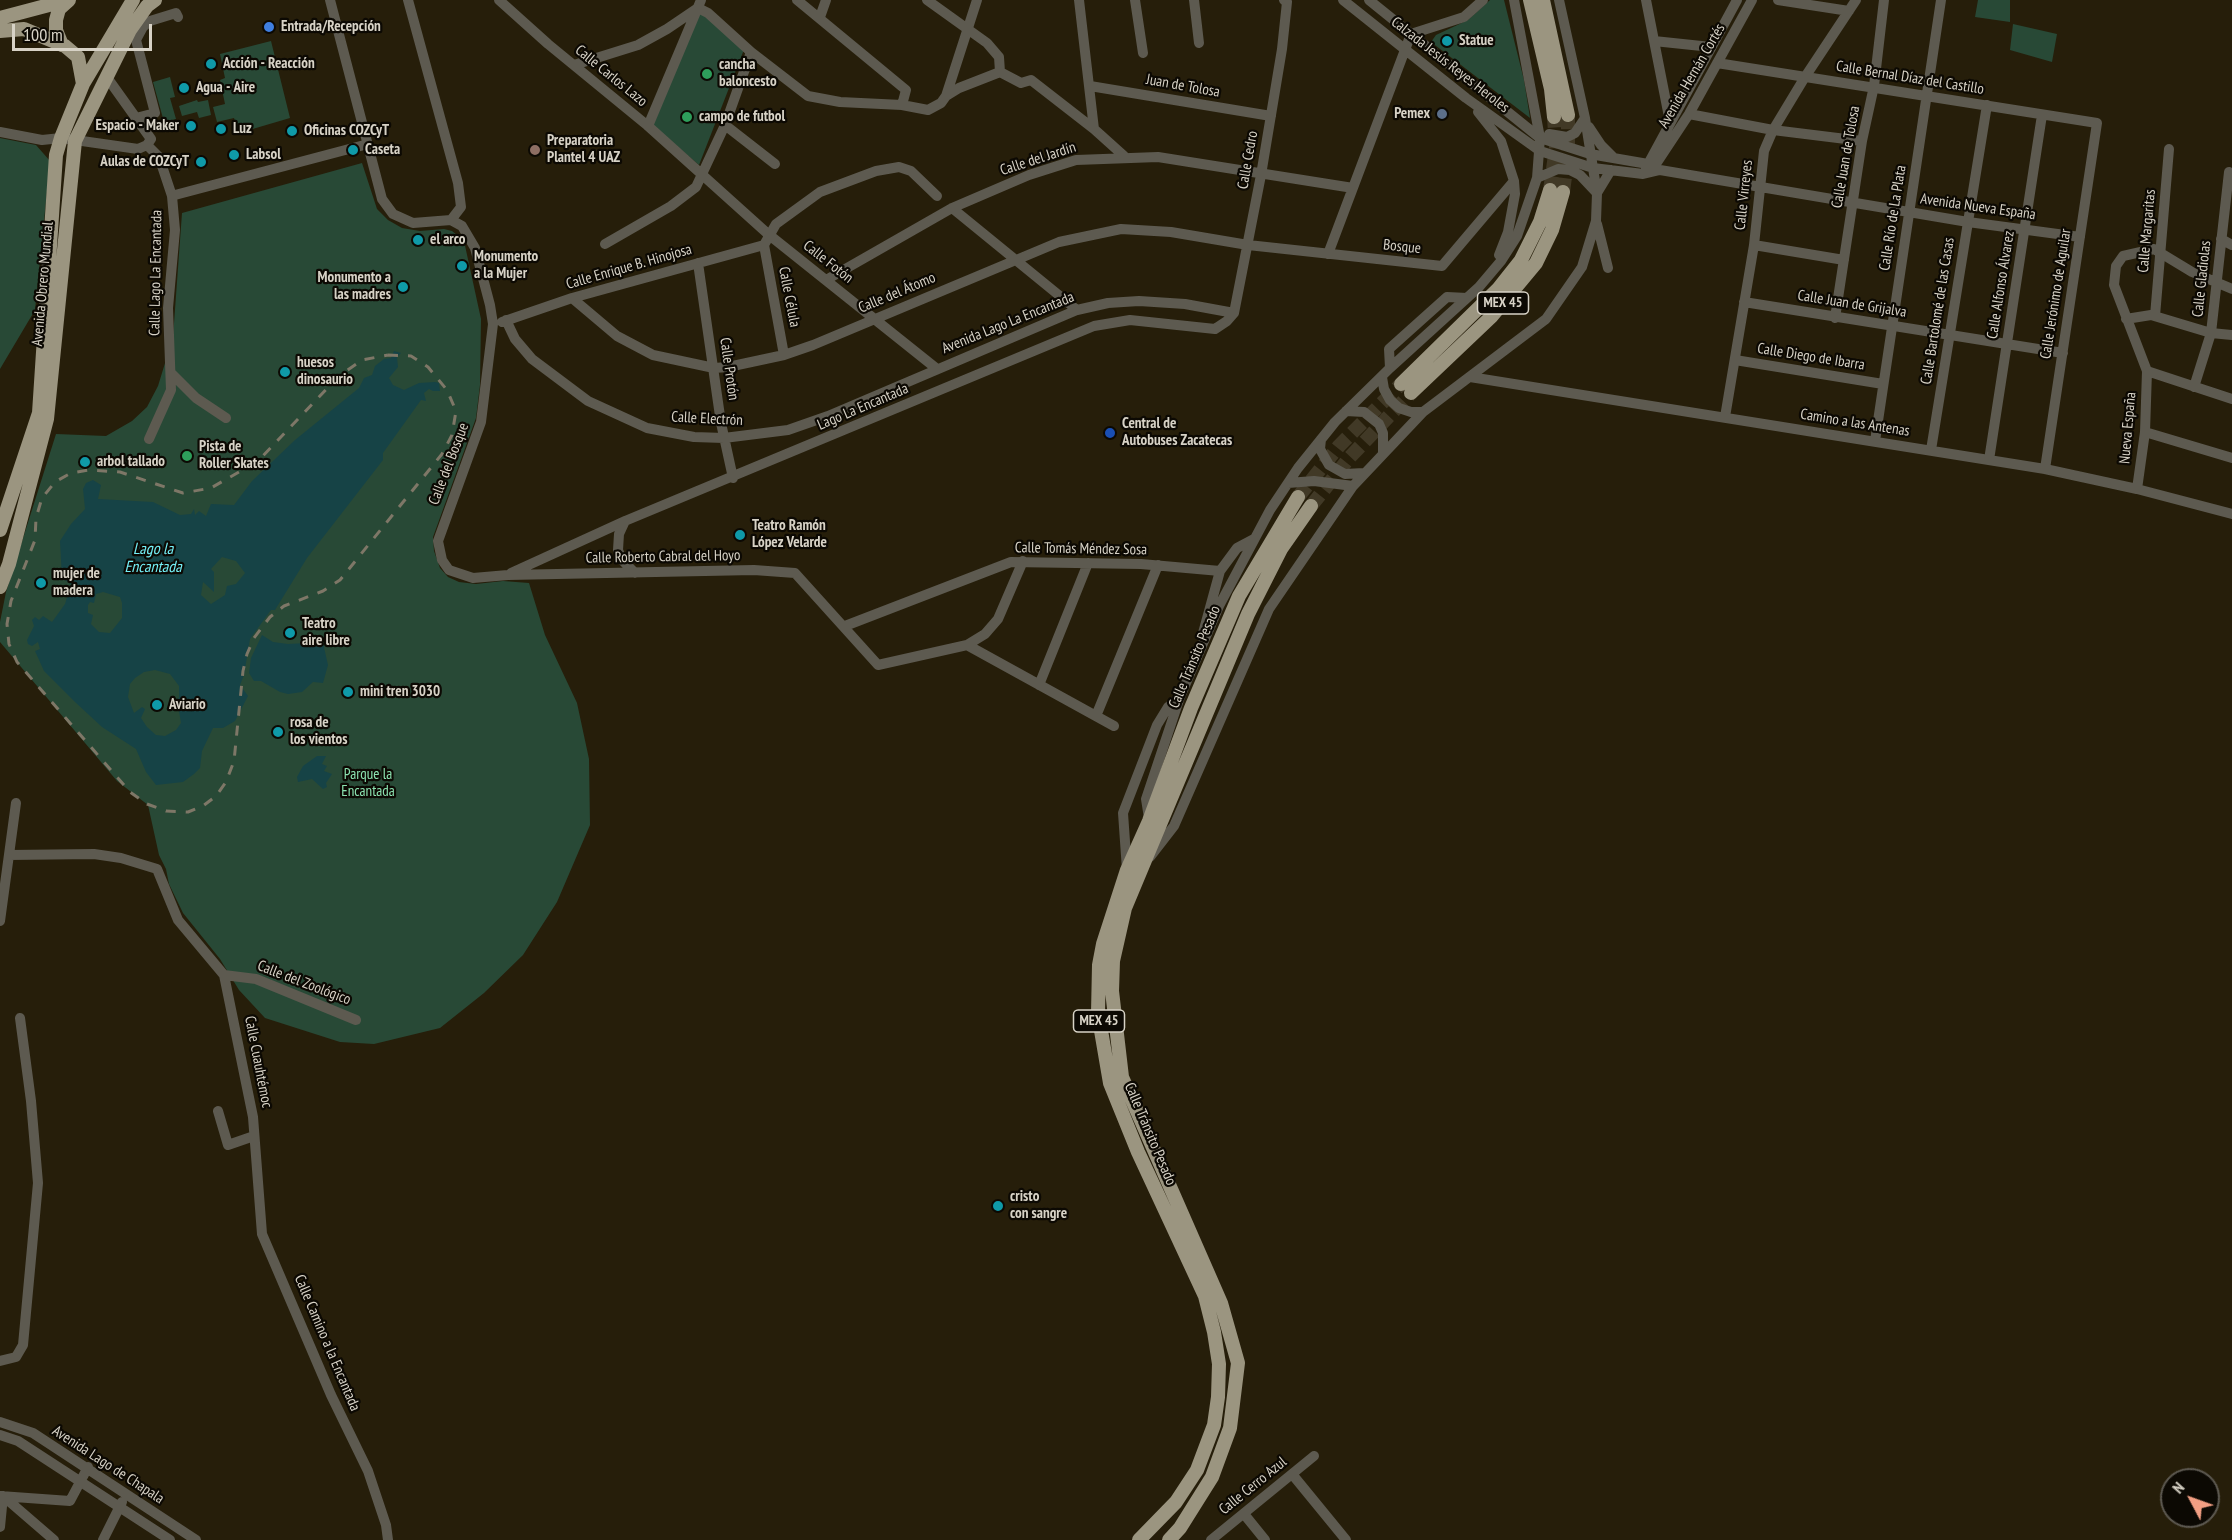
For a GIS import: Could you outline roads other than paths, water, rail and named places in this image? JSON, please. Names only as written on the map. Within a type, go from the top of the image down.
[{"type":"main road","points":[[0,18],[69,0]]},
{"type":"main road","points":[[69,0],[59,9],[56,30],[66,47],[78,57],[83,84]]},
{"type":"main road","name":"Avenida Obrero Mundial","points":[[0,587],[9,564],[47,419],[68,140],[83,84],[133,0]]},
{"type":"main road","name":"Avenida Obrero Mundial","points":[[0,530],[39,413],[56,155],[68,140],[106,76],[130,30],[147,6],[155,0]]},
{"type":"main road","points":[[1530,0],[1551,89],[1561,116],[1543,0]]},
{"type":"main road","points":[[0,31],[36,32],[66,47],[98,57],[118,54]]},
{"type":"main road","name":"MEX 45","points":[[1406,388],[1491,317],[1536,262],[1552,230],[1557,191]]},
{"type":"main road","name":"Calle Tránsito Pesado","points":[[1139,1540],[1176,1502],[1197,1470],[1214,1425],[1220,1378],[1217,1347],[1205,1296],[1120,1113],[1104,1056],[1098,1013],[1103,944],[1127,870],[1149,821],[1191,708],[1239,596],[1298,497]]},
{"type":"main road","name":"Calle Tránsito Pesado","points":[[1169,1540],[1180,1528],[1212,1477],[1230,1428],[1238,1363],[1221,1303],[1122,1077],[1112,991],[1113,961],[1125,908],[1248,614],[1281,549],[1311,506]]},
{"type":"street","points":[[330,0],[382,199],[393,214],[416,224],[451,220],[461,207],[458,183],[408,0]]},
{"type":"street","name":"Calle Carlos Lazo","points":[[499,0],[648,126],[702,177]]},
{"type":"street","points":[[797,0],[906,90],[902,105]]},
{"type":"street","points":[[820,17],[826,0]]},
{"type":"street","points":[[927,0],[966,31],[987,43],[999,57],[1000,72]]},
{"type":"street","points":[[699,4],[751,52],[808,96],[840,102],[902,105],[928,110],[941,103],[946,96],[977,0]]},
{"type":"street","points":[[1069,0],[1079,4],[1094,129]]},
{"type":"street","points":[[1135,0],[1143,53]]},
{"type":"street","points":[[1194,0],[1199,43]]},
{"type":"street","name":"Calzada Jesús Reyes Heroles","points":[[1343,0],[1466,98],[1540,151],[1593,168],[1651,169]]},
{"type":"street","name":"Calzada Jesús Reyes Heroles","points":[[1369,0],[1540,138]]},
{"type":"street","points":[[1328,254],[1412,34],[1464,17],[1483,0]]},
{"type":"street","points":[[1423,412],[1411,412],[1399,408],[1387,394],[1386,372],[1389,349],[1447,297],[1467,298],[1491,272],[1517,236],[1537,178],[1540,151],[1539,123],[1514,0]]},
{"type":"street","points":[[1143,867],[1174,826],[1269,609],[1353,486],[1423,412],[1546,319],[1582,267],[1596,221],[1597,193],[1585,118],[1559,0]]},
{"type":"street","points":[[1646,0],[1670,122]]},
{"type":"street","name":"Avenida Hernán Cortés","points":[[1651,169],[1670,122],[1737,0]]},
{"type":"street","name":"Avenida Hernán Cortés","points":[[1651,169],[1689,114],[1752,0]]},
{"type":"street","points":[[1778,0],[1849,11]]},
{"type":"street","name":"Calle Virreyes","points":[[1725,417],[1754,245],[1764,151],[1773,130],[1805,77],[1856,0]]},
{"type":"street","name":"Calle Juan de Tolosa","points":[[1835,318],[1862,141],[1874,86],[1884,0]]},
{"type":"street","name":"Calle Río de La Plata","points":[[1875,441],[1941,0]]},
{"type":"street","points":[[574,64],[638,45],[667,29],[699,4]]},
{"type":"street","points":[[648,126],[699,4]]},
{"type":"street","name":"Calle Cedro","points":[[1234,313],[1271,116],[1285,5]]},
{"type":"street","points":[[106,76],[136,118],[156,113],[136,40],[143,27],[150,21],[176,13],[178,17]]},
{"type":"street","points":[[0,18],[14,30]]},
{"type":"street","points":[[1654,41],[1711,47]]},
{"type":"street","points":[[605,244],[671,206],[696,187],[725,125],[751,52]]},
{"type":"street","name":"Calle Bernal Díaz del Castillo","points":[[1717,63],[2097,123]]},
{"type":"street","points":[[946,96],[958,88],[1000,72],[1021,83],[1031,80],[1094,129],[1124,156]]},
{"type":"street","name":"Juan de Tolosa","points":[[1090,86],[1271,116]]},
{"type":"street","points":[[1466,98],[1501,141],[1514,181],[1508,232],[1491,272]]},
{"type":"street","name":"Calle Bartolomé de las Casas","points":[[1931,450],[1987,105]]},
{"type":"street","points":[[1689,114],[1773,130],[1862,141]]},
{"type":"street","name":"Calle Alfonso Álvarez","points":[[1989,460],[2042,115]]},
{"type":"street","name":"Calle Lago La Encantada","points":[[136,118],[151,139],[147,145],[159,157],[172,196],[175,230],[168,308],[172,374],[166,403],[149,439]]},
{"type":"street","points":[[1539,123],[1550,136],[1567,137],[1575,133],[1585,118]]},
{"type":"street","points":[[1585,118],[1593,135],[1614,158]]},
{"type":"street","name":"Calle Jerónimo de Aguilar","points":[[2045,469],[2097,123]]},
{"type":"street","points":[[725,125],[775,164]]},
{"type":"street","points":[[0,132],[42,140],[68,140],[138,149],[147,145]]},
{"type":"street","points":[[1540,138],[1590,154],[1614,158],[1651,169]]},
{"type":"street","points":[[175,195],[368,144]]},
{"type":"street","name":"Calle Margaritas","points":[[2155,316],[2169,149]]},
{"type":"street","name":"Calle del Jardín","points":[[826,280],[952,208],[1029,175],[1076,160],[1124,156],[1158,157],[1353,188]]},
{"type":"street","points":[[764,245],[768,234],[776,224],[820,192],[876,171],[899,167],[911,171],[937,196]]},
{"type":"street","name":"Avenida Nueva España","points":[[1651,169],[1760,186],[1852,204],[2080,237]]},
{"type":"street","points":[[1537,178],[1546,172],[1570,170],[1580,175],[1597,193]]},
{"type":"street","points":[[1597,193],[1611,170]]},
{"type":"street","name":"Calle Gladiolas","points":[[2194,387],[2211,333],[2229,172]]},
{"type":"street","name":"Calle Fotón","points":[[702,177],[768,234],[937,369]]},
{"type":"street","name":"Bosque","points":[[1248,245],[1442,266],[1514,181]]},
{"type":"street","points":[[952,208],[1077,310]]},
{"type":"street","name":"Calle del Bosque","points":[[451,220],[466,231],[475,248],[493,324],[482,422],[444,519],[438,544],[444,564],[456,574],[473,578],[508,575]]},
{"type":"street","points":[[1596,221],[1608,268]]},
{"type":"street","name":"Calle del Átomo","points":[[572,298],[630,344],[666,358],[714,368],[784,355],[1059,242],[1121,229],[1171,232],[1248,245]]},
{"type":"street","points":[[2221,239],[2232,245]]},
{"type":"street","name":"Calle Enrique B. Hinojosa","points":[[493,324],[572,298],[764,245]]},
{"type":"street","name":"Calle Célula","points":[[764,245],[784,355]]},
{"type":"street","points":[[1754,245],[1844,260]]},
{"type":"street","points":[[2232,289],[2154,249],[2123,256],[2116,266],[2114,285],[2147,371],[2232,399]]},
{"type":"street","name":"Calle Protón","points":[[698,263],[724,438],[733,478]]},
{"type":"street","name":"Avenida Lago La Encantada","points":[[937,369],[1077,310],[1108,303],[1139,301],[1185,304],[1234,313]]},
{"type":"street","name":"Calle Juan de Grijalva","points":[[1744,302],[2062,352]]},
{"type":"street","name":"Lago La Encantada","points":[[508,575],[625,521],[1094,326],[1130,320],[1215,329],[1234,313]]},
{"type":"street","points":[[2126,320],[2155,316],[2211,333],[2232,335]]},
{"type":"street","name":"Calle Electrón","points":[[506,320],[515,339],[532,359],[588,401],[647,428],[694,437],[724,438],[788,430],[828,416],[937,369]]},
{"type":"street","name":"Calle Diego de Ibarra","points":[[1734,360],[1883,384]]},
{"type":"street","name":"Nueva España","points":[[2137,489],[2145,432],[2147,371]]},
{"type":"street","points":[[1149,821],[1146,799],[1180,697],[1254,539],[1288,483],[1321,439],[1386,372]]},
{"type":"street","points":[[172,374],[195,398],[226,418]]},
{"type":"street","name":"Camino a las Antenas","points":[[1470,377],[2045,469],[2137,489],[2232,514]]},
{"type":"street","points":[[907,382],[915,401]]},
{"type":"street","points":[[1346,411],[1364,412],[1379,424],[1383,433],[1383,452]]},
{"type":"street","points":[[2145,432],[2232,458]]},
{"type":"street","points":[[1321,439],[1320,449],[1329,465],[1345,474],[1364,473]]},
{"type":"street","points":[[1288,483],[1314,481],[1353,486]]},
{"type":"street","points":[[625,521],[620,534],[618,550],[622,560],[635,573]]},
{"type":"street","points":[[1200,651],[1208,607],[1220,571],[1237,548],[1254,539]]},
{"type":"street","points":[[967,645],[986,634],[998,619],[1023,561]]},
{"type":"street","name":"Calle Tomás Méndez Sosa","points":[[845,626],[1011,562],[1158,565],[1220,571]]},
{"type":"street","points":[[1039,685],[1088,563]]},
{"type":"street","points":[[1096,716],[1158,565]]},
{"type":"street","name":"Calle Roberto Cabral del Hoyo","points":[[508,575],[754,570],[795,573],[878,665],[967,645]]},
{"type":"street","points":[[967,645],[1114,726]]},
{"type":"street","points":[[1127,870],[1123,813],[1157,725],[1168,708],[1180,697]]},
{"type":"street","points":[[0,921],[16,803]]},
{"type":"street","points":[[9,855],[94,854],[121,858],[157,869],[178,920],[224,975]]},
{"type":"street","name":"Calle del Zoológico","points":[[224,975],[256,979],[356,1020]]},
{"type":"street","name":"Calle Cuauhtémoc","points":[[224,975],[242,1058],[255,1155]]},
{"type":"street","points":[[0,1361],[16,1357],[23,1345],[38,1183],[32,1101],[20,1018]]},
{"type":"street","points":[[218,1111],[228,1145],[254,1136]]},
{"type":"street","name":"Calle Camino a la Encantada","points":[[255,1155],[262,1234],[331,1395],[368,1471],[386,1524],[388,1540]]},
{"type":"street","name":"Avenida Lago de Chapala","points":[[0,1422],[33,1433],[196,1540]]},
{"type":"street","name":"Avenida Lago de Chapala","points":[[0,1435],[18,1441],[170,1540]]},
{"type":"street","name":"Calle Cerro Azul","points":[[1211,1540],[1314,1456]]},
{"type":"street","points":[[2,1496],[70,1501],[88,1467]]},
{"type":"street","points":[[1292,1474],[1346,1540]]},
{"type":"street","points":[[103,1540],[126,1494]]},
{"type":"street","points":[[0,1527],[2,1496]]},
{"type":"street","points":[[2,1496],[54,1540]]},
{"type":"street","points":[[1244,1514],[1265,1540]]},
{"type":"water","name":"Lago la Encantada","points":[[394,351],[401,353],[397,357],[398,367],[389,378],[393,385],[404,390],[419,383],[435,382],[439,383],[440,391],[429,389],[424,393],[426,401],[421,400],[383,453],[383,460],[307,558],[275,610],[271,610],[250,639],[240,685],[248,696],[235,721],[223,728],[213,728],[202,751],[200,768],[194,774],[183,782],[156,785],[146,772],[136,749],[102,727],[44,671],[35,651],[40,649],[38,642],[32,646],[27,640],[34,626],[32,620],[35,617],[39,620],[43,616],[52,622],[65,604],[71,584],[62,578],[60,541],[85,509],[83,489],[86,483],[93,480],[101,485],[98,499],[153,502],[180,515],[191,514],[194,509],[195,515],[199,511],[206,516],[211,504],[234,505],[252,481],[295,440],[359,388],[364,378],[372,375],[375,366],[384,359],[391,358]],"holes":[[[222,557],[236,561],[245,573],[236,584],[227,586],[225,595],[211,604],[201,595],[203,582],[214,592],[214,572],[211,569]],[[103,592],[120,597],[122,618],[110,633],[99,632],[91,624],[93,615],[88,613],[88,605],[90,602],[94,603],[96,594]],[[155,670],[170,674],[179,686],[179,698],[174,701],[178,705],[181,723],[176,730],[165,736],[156,735],[147,727],[141,718],[145,709],[142,707],[134,713],[128,697],[130,684],[144,672]]]},
{"type":"water","points":[[262,635],[273,642],[288,644],[307,643],[313,637],[323,643],[328,665],[323,683],[313,682],[302,692],[288,694],[261,681],[254,681],[249,673],[251,658]]},
{"type":"water","points":[[317,756],[326,756],[322,764],[327,766],[324,771],[332,774],[326,783],[327,787],[323,789],[312,779],[298,782],[297,777],[303,766]]},
{"type":"tunnel","points":[[1563,192],[1568,154],[1568,115]]},
{"type":"tunnel","points":[[1550,190],[1556,148],[1554,117]]},
{"type":"tunnel","points":[[1298,497],[1339,446],[1401,384]]},
{"type":"tunnel","points":[[1311,506],[1350,457],[1411,393]]},
{"type":"railway","points":[[388,355],[411,356],[428,367],[447,390],[456,411],[452,435],[442,454],[340,580],[323,591],[284,606],[270,617],[254,638],[243,671],[234,761],[226,782],[216,796],[203,806],[188,812],[166,811],[147,804],[130,792],[17,662],[9,644],[7,624],[11,601],[35,540],[36,518],[42,498],[55,482],[71,473],[89,470],[120,472],[183,493],[211,488],[258,461],[339,376],[362,360],[388,355]]},
{"type":"place","name":"Entrada/Recepción","points":[[269,27]]},
{"type":"place","name":"Statue","points":[[1447,41]]},
{"type":"place","name":"Acción - Reacción","points":[[211,64]]},
{"type":"place","name":"cancha baloncesto","points":[[707,74]]},
{"type":"place","name":"Agua - Aire","points":[[184,88]]},
{"type":"place","name":"Pemex","points":[[1442,114]]},
{"type":"place","name":"campo de futbol","points":[[687,117]]},
{"type":"place","name":"Espacio - Maker","points":[[191,126]]},
{"type":"place","name":"Luz","points":[[221,129]]},
{"type":"place","name":"Oficinas COZCyT","points":[[292,131]]},
{"type":"place","name":"Caseta","points":[[353,150]]},
{"type":"place","name":"Preparatoria Plantel 4 UAZ","points":[[535,150]]},
{"type":"place","name":"Labsol","points":[[234,155]]},
{"type":"place","name":"Aulas de COZCyT","points":[[201,162]]},
{"type":"place","name":"el arco","points":[[418,240]]},
{"type":"place","name":"Monumento a la Mujer","points":[[462,266]]},
{"type":"place","name":"Monumento a las madres","points":[[403,287]]},
{"type":"place","name":"huesos dinosaurio","points":[[285,372]]},
{"type":"place","name":"Central de Autobuses Zacatecas","points":[[1110,433]]},
{"type":"place","name":"Pista de Roller Skates","points":[[187,456]]},
{"type":"place","name":"arbol tallado","points":[[85,462]]},
{"type":"place","name":"Teatro Ramón López Velarde","points":[[740,535]]},
{"type":"place","name":"mujer de madera","points":[[41,583]]},
{"type":"place","name":"Teatro aire libre","points":[[290,633]]},
{"type":"place","name":"mini tren 3030","points":[[348,692]]},
{"type":"place","name":"Aviario","points":[[157,705]]},
{"type":"place","name":"rosa de los vientos","points":[[278,732]]},
{"type":"place","name":"cristo con sangre","points":[[998,1206]]},
{"type":"park label","name":"Parque la Encantada","points":[[368,784]]}]
